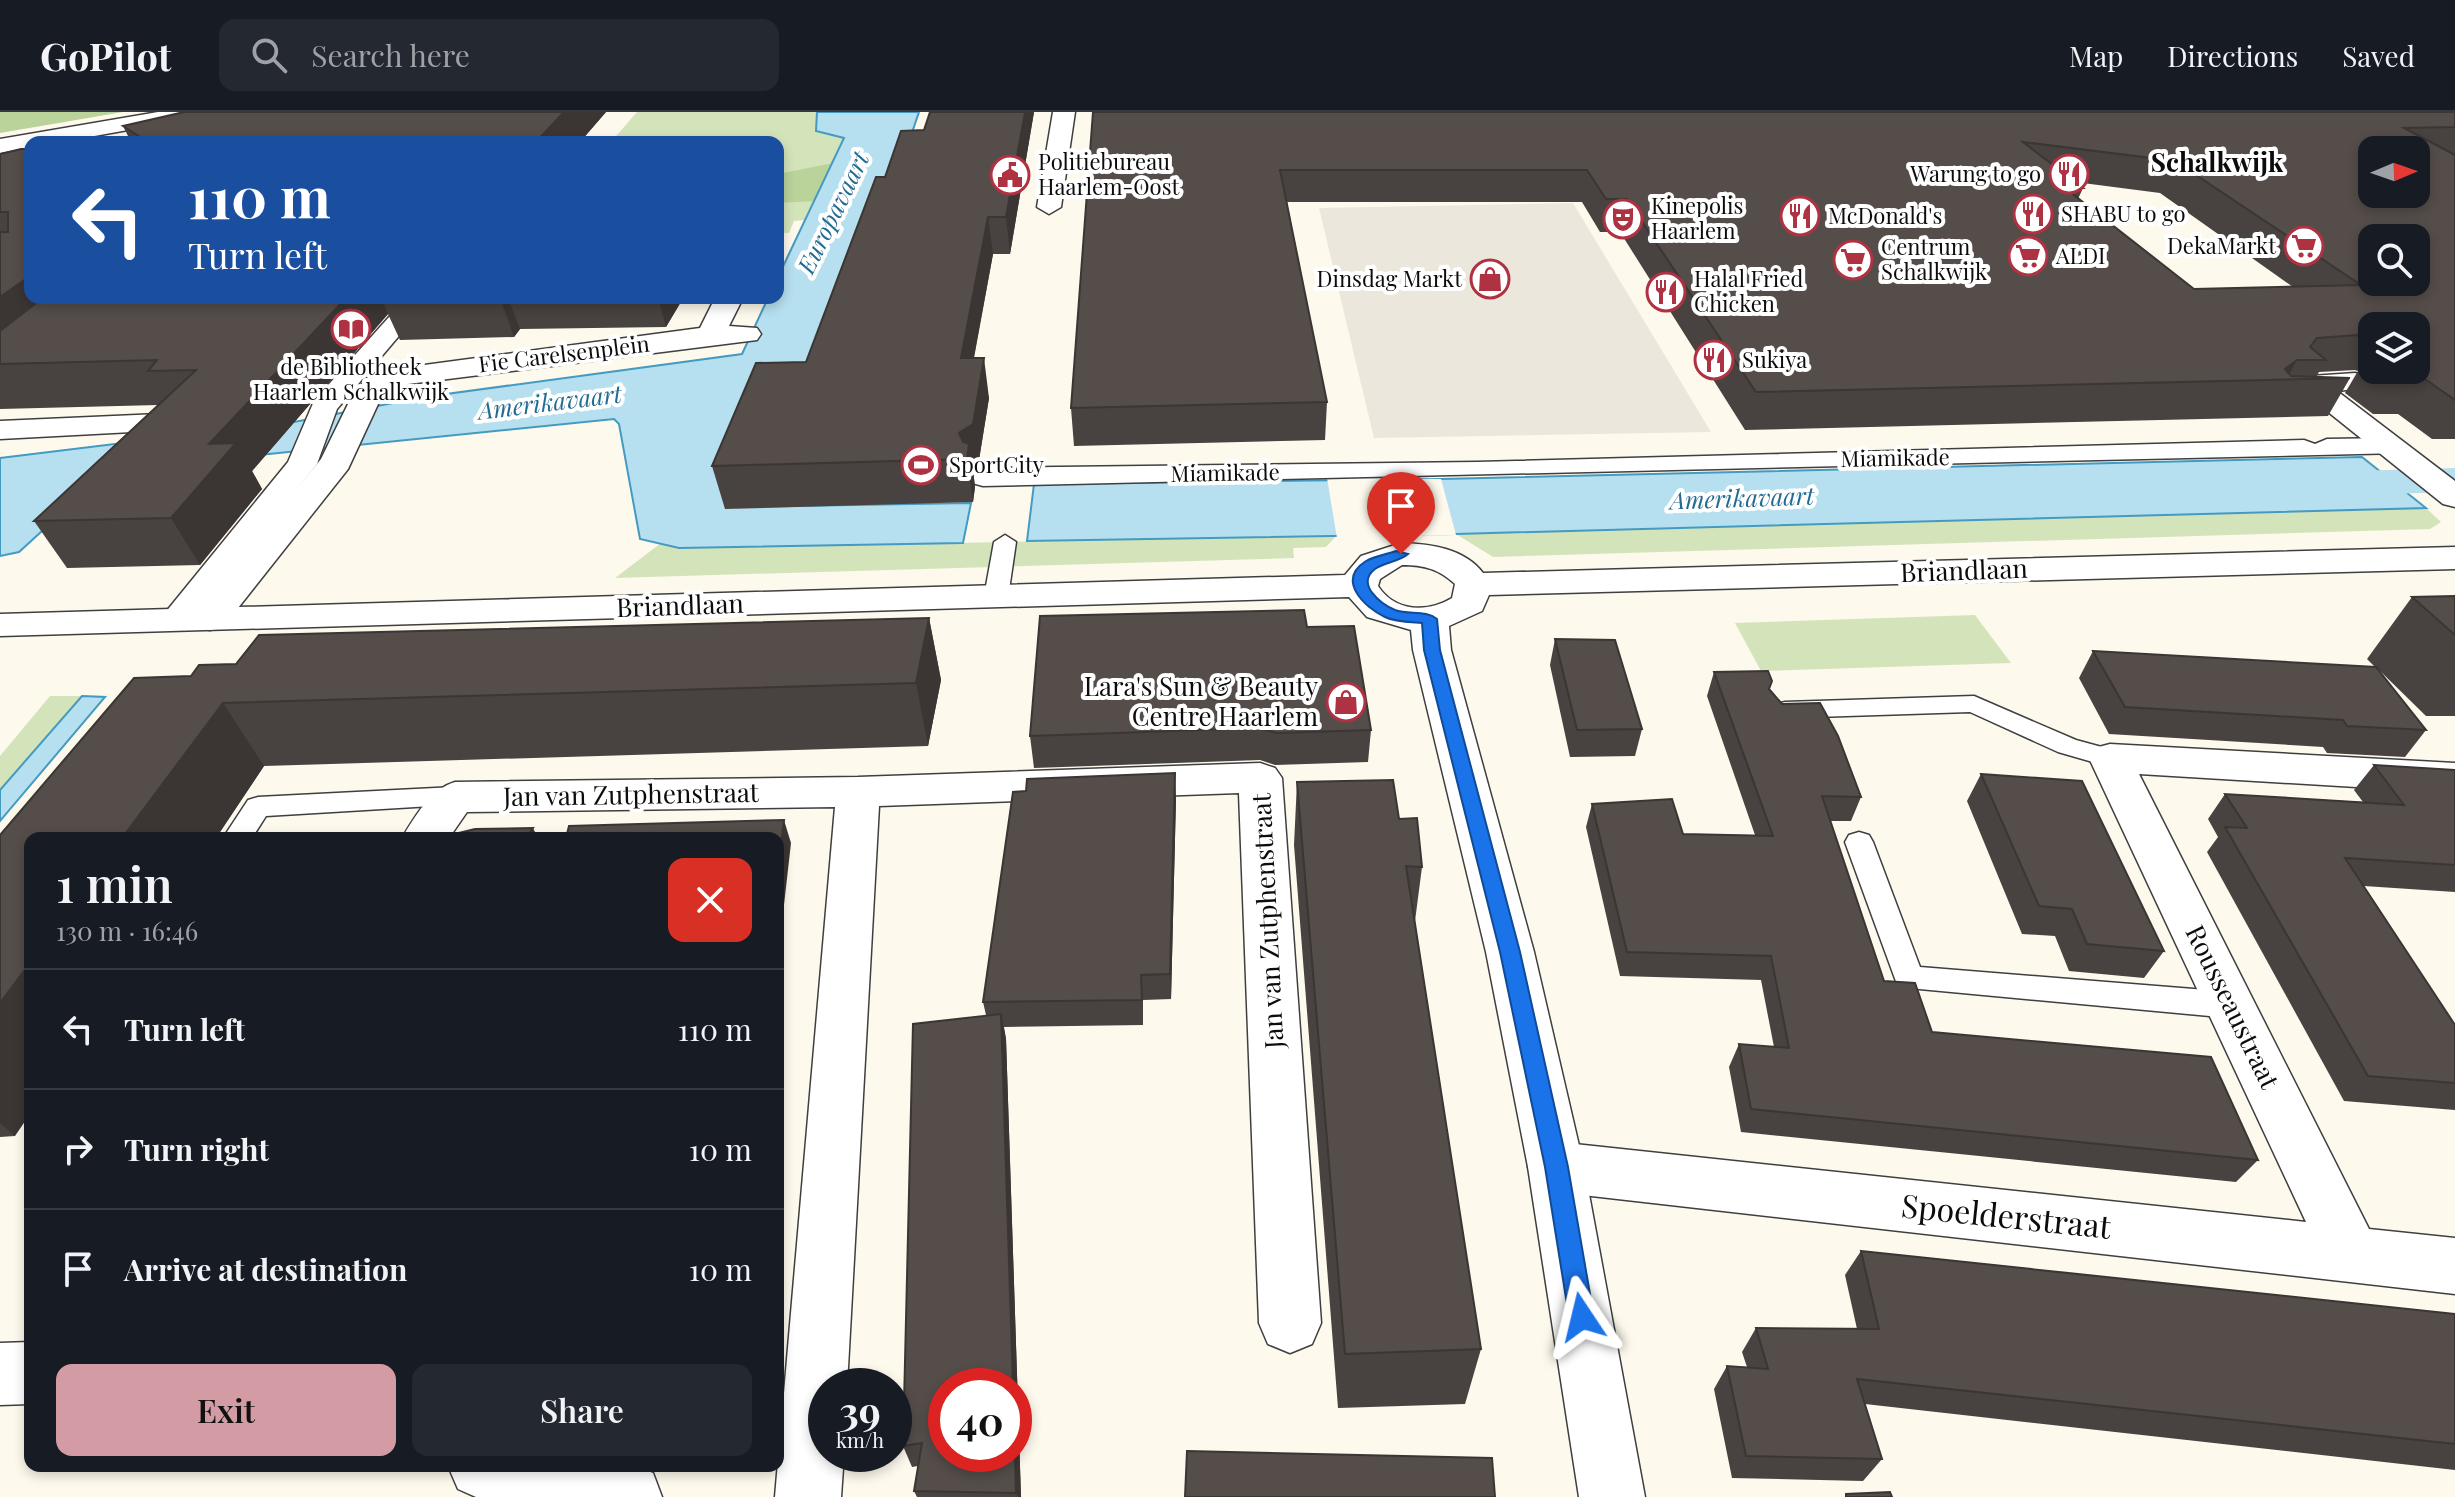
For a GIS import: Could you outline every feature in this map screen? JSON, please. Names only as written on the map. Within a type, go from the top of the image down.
[{"type":"street","points":[[1049,207],[1064,112]]},
{"type":"street","points":[[143,136],[204,118]]},
{"type":"street","points":[[73,136],[204,118]]},
{"type":"street","points":[[0,146],[24,143]]},
{"type":"street","points":[[0,163],[24,159]]},
{"type":"street","points":[[193,619],[319,463],[324,407],[414,304]]},
{"type":"street","points":[[710,335],[726,304]]},
{"type":"street","name":"Fie Carelsenplein","points":[[319,463],[383,378],[710,335],[747,334]]},
{"type":"street","points":[[2333,398],[2455,497]]},
{"type":"street","points":[[0,430],[159,423]]},
{"type":"street","name":"Miamikade","points":[[983,477],[2316,449],[2395,450]]},
{"type":"street","points":[[1401,554],[1420,554],[1455,564],[1473,584],[1469,603],[1446,617],[1429,619],[1391,614],[1365,597],[1360,586],[1362,575],[1370,565],[1401,554]]},
{"type":"street","name":"Briandlaan","points":[[1473,584],[2455,558]]},
{"type":"street","name":"Briandlaan","points":[[0,625],[1360,586]]},
{"type":"street","points":[[1429,619],[1432,650],[1510,952],[1556,1167],[1612,1497]]},
{"type":"street","points":[[2110,758],[2455,778]]},
{"type":"street","name":"Rousseaustraat","points":[[2110,758],[2352,1257]]},
{"type":"street","name":"Jan van Zutphenstraat","points":[[455,797],[858,792],[1260,778],[1290,1323]]},
{"type":"street","points":[[808,1497],[858,792]]},
{"type":"street","points":[[429,832],[455,797]]},
{"type":"street","name":"Spoelderstraat","points":[[1556,1167],[2455,1266]]},
{"type":"street","points":[[0,1374],[24,1373]]},
{"type":"street","points":[[510,1472],[629,1497]]},
{"type":"lane","points":[[996,597],[1005,542]]},
{"type":"lane","points":[[1776,711],[1974,704],[2067,746],[2110,758]]},
{"type":"lane","points":[[241,832],[258,807],[455,797]]},
{"type":"lane","points":[[1859,842],[1909,978],[2231,1005]]},
{"type":"green space","points":[[0,112],[123,112],[0,133]]},
{"type":"green space","points":[[637,112],[817,112],[816,131],[844,138],[806,220],[794,221],[789,233],[784,233],[784,136],[616,136]]},
{"type":"green space","points":[[833,163],[817,201],[784,203],[784,173]]},
{"type":"green space","points":[[2426,508],[2441,522],[2430,529],[1493,557],[1456,534]]},
{"type":"green space","points":[[1336,536],[1326,547],[1293,548],[1294,558],[615,578],[661,543],[679,548]]},
{"type":"green space","points":[[1975,615],[2011,663],[1761,671],[1735,623]]},
{"type":"green space","points":[[50,696],[82,696],[0,790],[0,756]]},
{"type":"shaded area","points":[[1573,203],[1711,432],[1374,438],[1319,208]]},
{"type":"water","name":"Europavaart","points":[[817,112],[919,112],[847,324],[729,507],[971,503],[963,543],[679,548],[640,539],[619,424],[614,419],[130,468],[42,531],[19,552],[0,556],[0,458],[294,422],[424,397],[742,354],[765,304],[784,304],[784,264],[844,138],[816,131]]},
{"type":"water","points":[[2362,457],[2426,508],[1456,534],[1027,541],[1034,484],[1441,479]]},
{"type":"water","points":[[82,696],[105,697],[0,821],[0,790]]},
{"type":"pier","points":[[1327,478],[1441,479],[1456,535],[1337,538]]},
{"type":"building","points":[[184,112],[564,112],[542,136],[139,136],[123,126]]},
{"type":"building","points":[[930,112],[1025,112],[1006,217],[988,217],[961,358],[984,358],[973,424],[959,433],[963,442],[969,444],[967,459],[712,466],[756,363],[806,362],[876,177],[885,177],[901,131],[924,130]]},
{"type":"building","points":[[1093,112],[2455,112],[2455,127],[2404,128],[2419,136],[2358,136],[2358,208],[2430,208],[2430,142],[2455,155],[2455,400],[2430,383],[2430,312],[2358,312],[2358,335],[2317,338],[2310,347],[2326,360],[2297,360],[2285,369],[2291,376],[2350,378],[1756,392],[1627,199],[1606,199],[1587,170],[1280,170],[1327,402],[1071,408]],"holes":[[[2023,142],[2175,161],[2358,283],[2358,224],[2430,224],[2430,296],[2358,296],[2358,285],[2194,289],[2065,188],[2083,188]]]},
{"type":"building","points":[[24,149],[24,280],[0,297],[0,232],[8,232],[8,212],[0,212],[0,154]]},
{"type":"building","points":[[35,304],[340,304],[209,444],[236,443],[171,518],[34,521],[196,370],[148,371],[157,360],[0,364],[0,331]]},
{"type":"building","points":[[2455,596],[2455,635],[2412,597]]},
{"type":"building","points":[[1304,610],[1307,627],[1354,626],[1371,730],[1276,733],[1261,728],[1030,736],[1040,616]]},
{"type":"building","points":[[929,618],[916,683],[223,703],[126,832],[24,832],[24,971],[0,1003],[0,835],[134,678],[191,676],[199,665],[236,664],[259,635]]},
{"type":"building","points":[[1555,639],[1615,640],[1642,729],[1577,730]]},
{"type":"building","points":[[2093,651],[2376,667],[2426,730],[2347,726],[2343,720],[2125,707]]},
{"type":"building","points":[[1768,671],[1772,681],[1769,689],[1782,704],[1820,703],[1838,736],[1861,797],[1822,796],[1884,981],[1915,983],[1932,1032],[2211,1057],[2258,1160],[1751,1109],[1739,1044],[1789,1048],[1771,956],[1627,952],[1592,804],[1672,799],[1683,834],[1773,836],[1714,672]]},
{"type":"building","points":[[2374,765],[2455,770],[2455,865],[2345,858],[2455,1025],[2455,1083],[2368,1076],[2225,827],[2247,828],[2225,794],[2404,805]]},
{"type":"building","points":[[1175,773],[1170,974],[1141,975],[1142,1000],[983,1002],[1013,792],[1026,791],[1027,779]]},
{"type":"building","points":[[1981,774],[2082,781],[2164,951],[2087,944],[2072,909],[2039,906]]},
{"type":"building","points":[[1393,780],[1399,819],[1417,818],[1422,867],[1406,866],[1481,1349],[1345,1354],[1297,782]]},
{"type":"building","points":[[784,820],[783,832],[568,832],[569,826]]},
{"type":"building","points":[[533,828],[530,832],[463,832]]},
{"type":"building","points":[[1001,1014],[1012,1368],[928,1368],[928,1472],[1015,1472],[1016,1493],[914,1491],[922,1443],[912,1445],[912,1368],[905,1368],[913,1024]]},
{"type":"building","points":[[1861,1251],[2455,1314],[2455,1444],[1857,1379],[1882,1459],[1746,1456],[1727,1366],[1768,1369],[1756,1328],[1879,1329]]},
{"type":"building","points":[[1187,1451],[1492,1458],[1495,1497],[1185,1497]]},
{"type":"building","points":[[1890,1492],[1892,1497],[1846,1497],[1846,1494]]},
{"type":"waterway","name":"Amerikavaart","points":[[2321,484],[2455,480]]},
{"type":"place","name":"Warung to go","points":[[2069,174]]},
{"type":"place","name":"Politiebureau Haarlem-Oost","points":[[1010,175]]},
{"type":"place","name":"SHABU to go","points":[[2033,214]]},
{"type":"place","name":"McDonald's","points":[[1800,216]]},
{"type":"place","name":"Kinepolis Haarlem","points":[[1623,219]]},
{"type":"place","name":"DekaMarkt","points":[[2304,246]]},
{"type":"place","name":"ALDI","points":[[2028,256]]},
{"type":"place","name":"Centrum Schalkwijk","points":[[1853,260]]},
{"type":"place","name":"Dinsdag Markt","points":[[1490,279]]},
{"type":"place","name":"Halal Fried Chicken","points":[[1666,292]]},
{"type":"place","name":"de Bibliotheek Haarlem Schalkwijk","points":[[351,329]]},
{"type":"place","name":"Sukiya","points":[[1714,360]]},
{"type":"place","name":"SportCity","points":[[921,465]]},
{"type":"place","name":"Lara's Sun & Beauty Centre Haarlem","points":[[1346,702]]},
{"type":"district","name":"Schalkwijk","points":[[2217,163]]},
{"type":"route","points":[[1401,554],[1370,565],[1362,575],[1360,586],[1365,597],[1376,607],[1409,619],[1429,619],[1432,650],[1510,952],[1556,1167],[1582,1317]]}]
